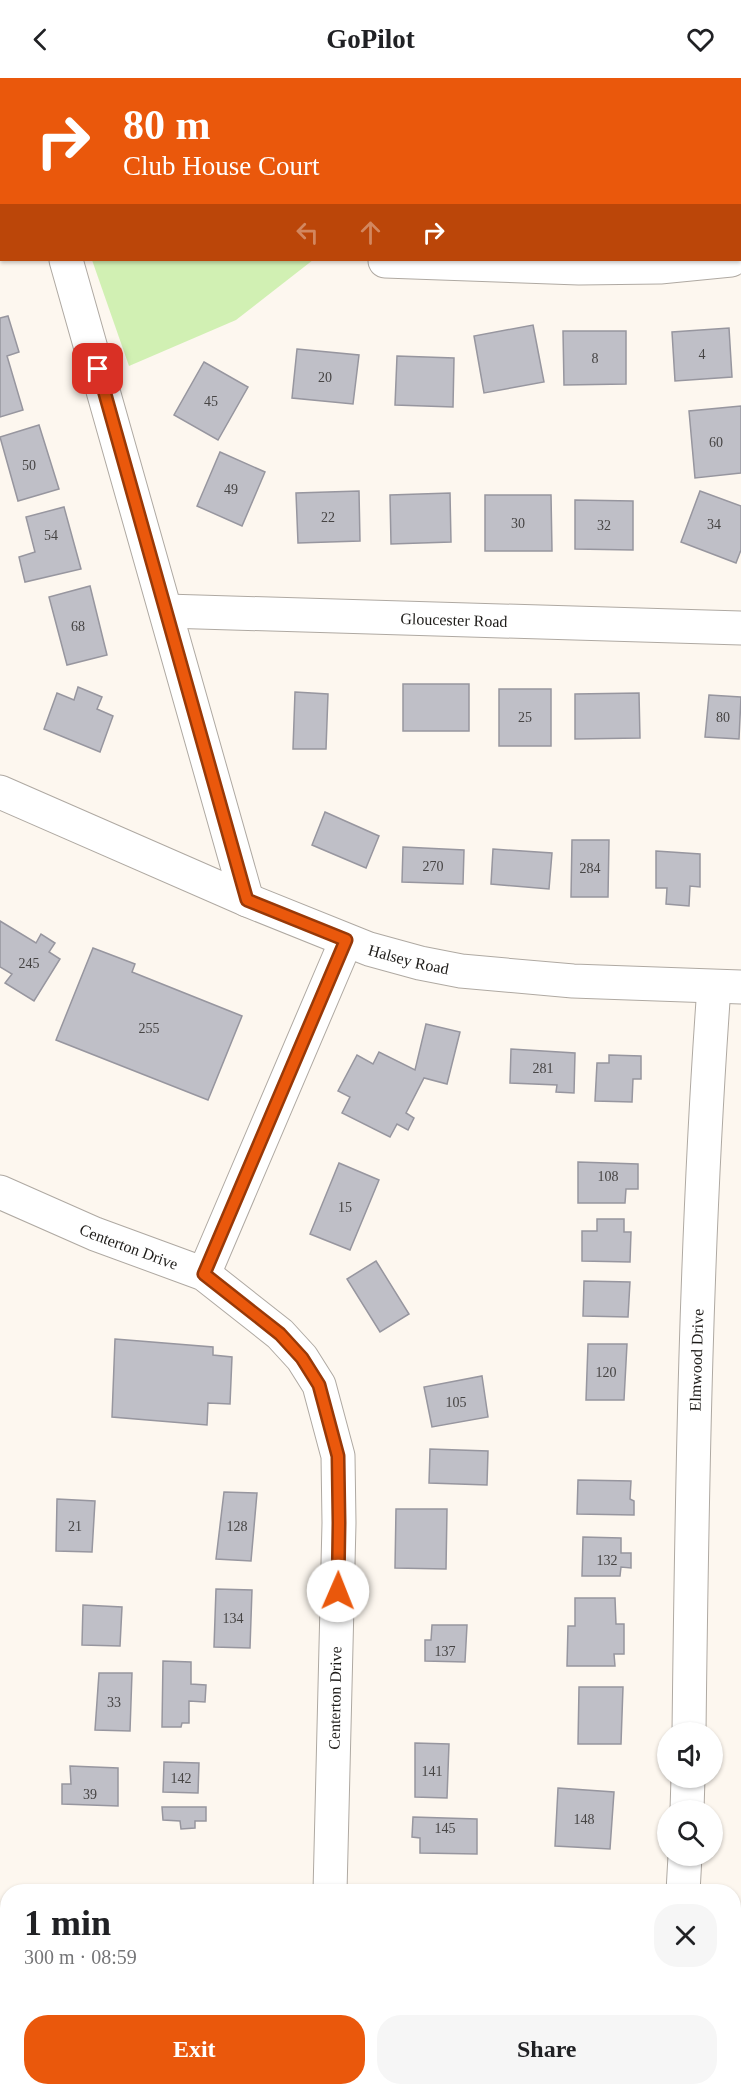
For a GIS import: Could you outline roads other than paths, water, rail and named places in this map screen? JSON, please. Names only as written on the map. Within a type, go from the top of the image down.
[{"type":"street","points":[[66,261],[247,900]]},
{"type":"street","points":[[385,261],[591,268],[660,267],[721,261]]},
{"type":"street","name":"Gloucester Road","points":[[166,611],[741,628]]},
{"type":"street","name":"Halsey Road","points":[[0,792],[247,900],[346,940],[420,963],[461,971],[573,981],[727,987]]},
{"type":"street","points":[[204,1274],[346,940]]},
{"type":"street","name":"Elmwood Drive","points":[[689,1722],[692,1516],[704,1133],[727,987]]},
{"type":"street","name":"Centerton Drive","points":[[0,1192],[95,1234],[204,1274],[280,1334],[302,1358],[319,1385],[338,1456],[339,1535],[330,1884]]},
{"type":"street","points":[[683,1884],[684,1866]]}]
